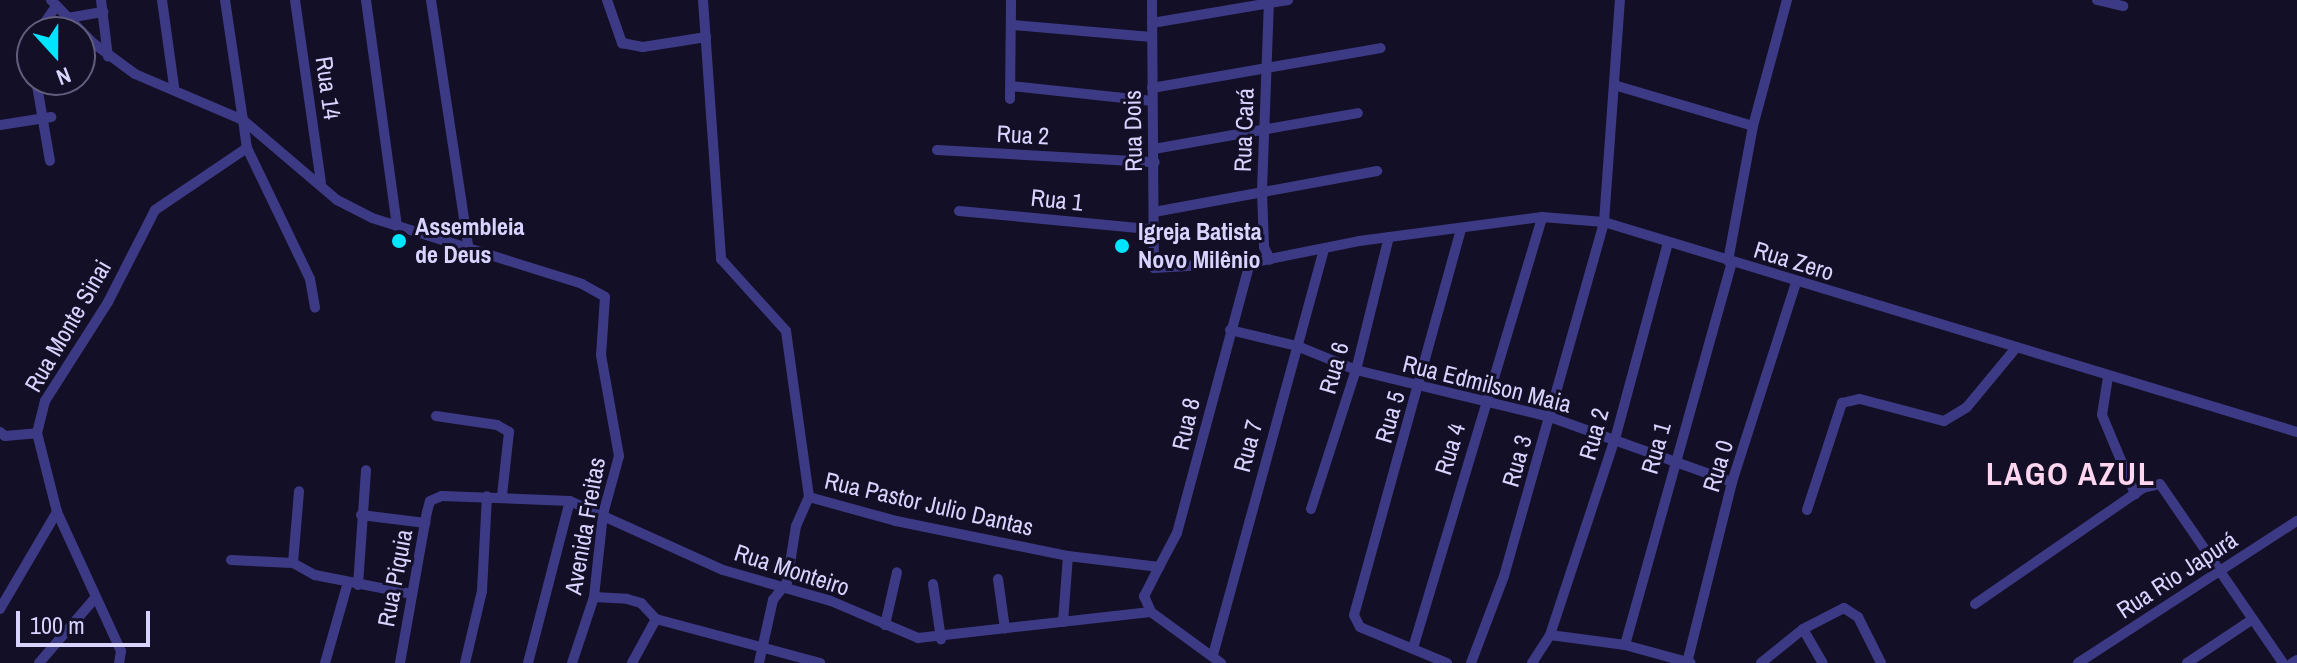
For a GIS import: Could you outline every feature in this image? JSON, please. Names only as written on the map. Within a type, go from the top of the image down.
[{"type":"street","points":[[101,0],[108,57]]},
{"type":"street","points":[[162,0],[174,87]]},
{"type":"street","points":[[225,0],[247,148],[310,279],[315,308]]},
{"type":"street","name":"Rua 14","points":[[295,0],[321,182]]},
{"type":"street","points":[[366,0],[397,227]]},
{"type":"street","points":[[96,45],[135,74],[174,87],[243,120],[352,209],[469,251],[431,0]]},
{"type":"street","points":[[607,0],[617,37],[630,46],[706,37]]},
{"type":"street","name":"Rua Pastor Julio Dantas","points":[[703,0],[721,259],[786,331],[809,497],[1068,556],[1159,567]]},
{"type":"street","name":"Rua 2","points":[[1010,99],[1011,0]]},
{"type":"street","name":"Rua Dois","points":[[1150,260],[1155,162],[1152,0]]},
{"type":"street","points":[[1152,23],[1288,0]]},
{"type":"street","name":"Rua 3","points":[[1471,663],[1504,576],[1604,222],[1620,0]]},
{"type":"street","name":"Rua 1","points":[[1625,645],[1672,463],[1730,262],[1753,126],[1787,0]]},
{"type":"street","points":[[2097,0],[2123,6]]},
{"type":"street","name":"Rua Cará","points":[[1268,2],[1262,192],[1264,247],[1270,260]]},
{"type":"street","points":[[80,16],[103,12]]},
{"type":"street","points":[[1012,25],[1151,37]]},
{"type":"street","points":[[1152,88],[1381,48]]},
{"type":"street","points":[[1614,85],[1753,126]]},
{"type":"street","points":[[1011,86],[1152,101]]},
{"type":"street","points":[[40,96],[46,118],[50,161]]},
{"type":"street","points":[[1154,149],[1358,113]]},
{"type":"street","points":[[0,125],[46,118]]},
{"type":"street","name":"Rua Monte Sinai","points":[[37,433],[45,401],[108,302],[155,210],[247,148]]},
{"type":"street","name":"Rua 2","points":[[937,150],[1155,162]]},
{"type":"street","points":[[1154,212],[1377,171]]},
{"type":"street","name":"Rua 1","points":[[959,211],[1151,229]]},
{"type":"street","name":"Rua Zero","points":[[1150,260],[1156,269],[1252,262],[1389,237],[1542,217],[1604,222],[1796,283],[2297,432]]},
{"type":"street","name":"Rua 4","points":[[1413,648],[1542,217]]},
{"type":"street","name":"Rua 5","points":[[1413,648],[1357,625],[1354,615],[1420,387],[1461,229]]},
{"type":"street","name":"Rua 6","points":[[1311,509],[1356,370],[1389,237]]},
{"type":"street","name":"Rua 2","points":[[1550,635],[1615,439],[1668,242]]},
{"type":"street","name":"Rua 8","points":[[1151,612],[1144,596],[1177,533],[1230,330],[1252,262],[1264,247]]},
{"type":"street","name":"Rua 7","points":[[1217,659],[1324,249]]},
{"type":"street","name":"Avenida Freitas","points":[[469,251],[582,284],[598,290],[606,300],[601,352],[619,456],[603,514],[594,597],[572,663]]},
{"type":"street","name":"Rua 0","points":[[1689,663],[1732,482],[1796,283]]},
{"type":"street","name":"Rua Edmilson Maia","points":[[1230,330],[1297,346],[1356,370],[1420,387],[1486,399],[1550,417],[1732,482]]},
{"type":"street","points":[[1807,510],[1842,403],[1860,399],[1944,421],[1967,407],[2015,349]]},
{"type":"street","points":[[2108,377],[2102,415],[2135,494]]},
{"type":"street","points":[[436,416],[497,425],[509,432],[502,495]]},
{"type":"street","points":[[2,438],[37,433],[57,512],[121,651],[119,663]]},
{"type":"street","points":[[325,663],[353,584],[366,470]]},
{"type":"street","points":[[1975,604],[2135,494],[2150,485],[2165,486],[2283,663]]},
{"type":"street","points":[[293,563],[299,491]]},
{"type":"street","name":"Rua Monteiro","points":[[430,501],[442,496],[502,495],[570,501],[710,565],[831,601],[918,638],[941,639],[1151,612]]},
{"type":"street","points":[[465,663],[482,591],[487,496]]},
{"type":"street","points":[[759,663],[773,600],[782,588],[796,526],[809,497]]},
{"type":"street","name":"Rua Piquia","points":[[400,663],[430,501]]},
{"type":"street","points":[[528,663],[570,501]]},
{"type":"street","points":[[1,607],[57,512]]},
{"type":"street","points":[[361,515],[426,523]]},
{"type":"street","name":"Rua Rio Japurá","points":[[2078,663],[2297,521]]},
{"type":"street","points":[[1063,622],[1068,556]]},
{"type":"street","points":[[231,560],[293,563],[306,573],[412,594]]},
{"type":"street","points":[[885,625],[897,572]]},
{"type":"street","points":[[998,579],[1005,629]]},
{"type":"street","points":[[933,584],[941,639]]},
{"type":"street","points":[[39,663],[96,597]]},
{"type":"street","points":[[594,597],[641,603],[656,619],[762,643],[820,663]]},
{"type":"street","points":[[1761,663],[1803,629],[1840,608],[1850,609],[1881,663]]},
{"type":"street","points":[[1151,612],[1217,659]]},
{"type":"street","points":[[632,663],[656,619]]},
{"type":"street","points":[[2187,663],[2253,619]]},
{"type":"street","points":[[1803,629],[1823,663]]},
{"type":"street","points":[[1532,663],[1550,635],[1625,645],[1689,663]]},
{"type":"street","points":[[1413,648],[1447,663]]},
{"type":"place","name":"Assembleia de Deus","points":[[399,241]]},
{"type":"place","name":"Igreja Batista Novo Milênio","points":[[1122,246]]},
{"type":"district","name":"LAGO AZUL","points":[[2071,474]]}]
